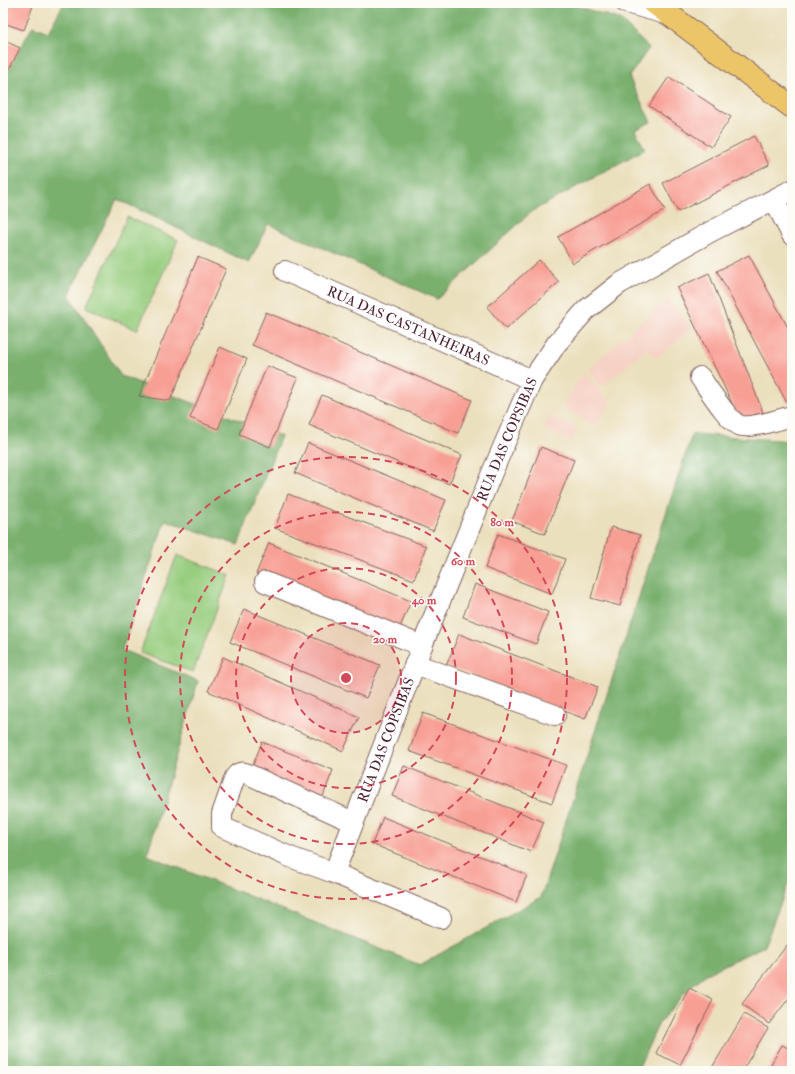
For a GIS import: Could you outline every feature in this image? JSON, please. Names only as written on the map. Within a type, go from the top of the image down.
[{"type":"main road","points":[[662,9],[792,107]]},
{"type":"street","points":[[626,3],[662,9]]},
{"type":"street","name":"RUA DAS COPSIBAS","points":[[334,873],[491,475],[532,380],[557,343],[586,310],[618,284],[710,232],[792,190]]},
{"type":"street","points":[[774,200],[792,234]]},
{"type":"street","name":"RUA DAS CASTANHEIRAS","points":[[285,271],[532,380]]},
{"type":"street","points":[[700,377],[733,422],[742,426],[754,425],[792,416]]},
{"type":"street","points":[[265,582],[419,655],[555,715]]},
{"type":"street","points":[[353,822],[242,772],[235,777],[222,814],[222,827],[290,857],[334,873],[441,918]]},
{"type":"shaded area","points":[[669,300],[692,329],[656,358],[647,348],[602,387],[587,370],[632,330],[640,339],[632,329]]},
{"type":"shaded area","points":[[584,372],[610,403],[595,426],[562,406]]},
{"type":"shaded area","points":[[550,416],[577,428],[571,441],[544,429]]},
{"type":"green space","points":[[64,3],[568,3],[621,20],[649,48],[629,77],[651,122],[635,130],[645,149],[531,212],[437,299],[268,224],[249,263],[117,199],[69,295],[121,376],[281,436],[238,545],[165,520],[122,650],[198,681],[147,855],[420,965],[541,897],[692,434],[792,441],[792,874],[764,946],[706,974],[689,988],[659,1023],[637,1071],[3,1071],[3,77],[33,26],[48,32]]},
{"type":"green space","points":[[127,217],[178,240],[137,330],[86,307]]},
{"type":"green space","points":[[177,555],[230,575],[193,672],[140,653]]},
{"type":"building","points":[[3,3],[34,3],[24,30],[3,23]]},
{"type":"building","points":[[3,40],[20,48],[3,82]]},
{"type":"building","points":[[669,77],[731,117],[711,147],[649,106]]},
{"type":"building","points":[[754,136],[769,165],[678,212],[663,183]]},
{"type":"building","points":[[650,184],[665,210],[573,263],[558,237]]},
{"type":"building","points":[[749,255],[792,335],[792,400],[787,403],[717,271]]},
{"type":"building","points":[[198,257],[226,269],[170,401],[139,396]]},
{"type":"building","points":[[539,260],[559,282],[506,329],[487,307]]},
{"type":"building","points":[[709,273],[764,415],[741,422],[677,288]]},
{"type":"building","points":[[266,312],[472,400],[458,433],[252,345]]},
{"type":"building","points":[[220,347],[247,359],[218,429],[190,418]]},
{"type":"building","points":[[267,366],[298,378],[270,447],[239,434]]},
{"type":"building","points":[[322,395],[462,455],[449,484],[309,425]]},
{"type":"building","points":[[308,443],[446,500],[433,531],[295,473]]},
{"type":"building","points":[[541,447],[574,460],[545,534],[512,521]]},
{"type":"building","points":[[288,494],[426,546],[414,580],[275,528]]},
{"type":"building","points":[[611,527],[640,535],[620,606],[591,598]]},
{"type":"building","points":[[498,534],[565,559],[552,594],[485,568]]},
{"type":"building","points":[[269,543],[411,601],[398,632],[256,574]]},
{"type":"building","points":[[475,584],[548,612],[536,644],[463,617]]},
{"type":"building","points":[[244,609],[380,665],[366,698],[230,642]]},
{"type":"building","points":[[459,634],[598,687],[585,719],[446,666]]},
{"type":"building","points":[[223,657],[359,717],[343,751],[208,691]]},
{"type":"building","points":[[423,713],[566,765],[552,803],[409,751]]},
{"type":"building","points":[[262,742],[333,770],[322,799],[251,770]]},
{"type":"building","points":[[404,766],[544,822],[531,852],[392,796]]},
{"type":"building","points":[[383,817],[527,875],[516,902],[372,844]]},
{"type":"building","points":[[787,945],[792,948],[792,994],[769,1024],[742,1004]]},
{"type":"building","points":[[689,988],[713,1000],[680,1065],[656,1053]]},
{"type":"building","points":[[744,1014],[768,1028],[742,1071],[710,1071]]},
{"type":"building","points":[[782,1045],[792,1050],[792,1071],[767,1071]]}]
